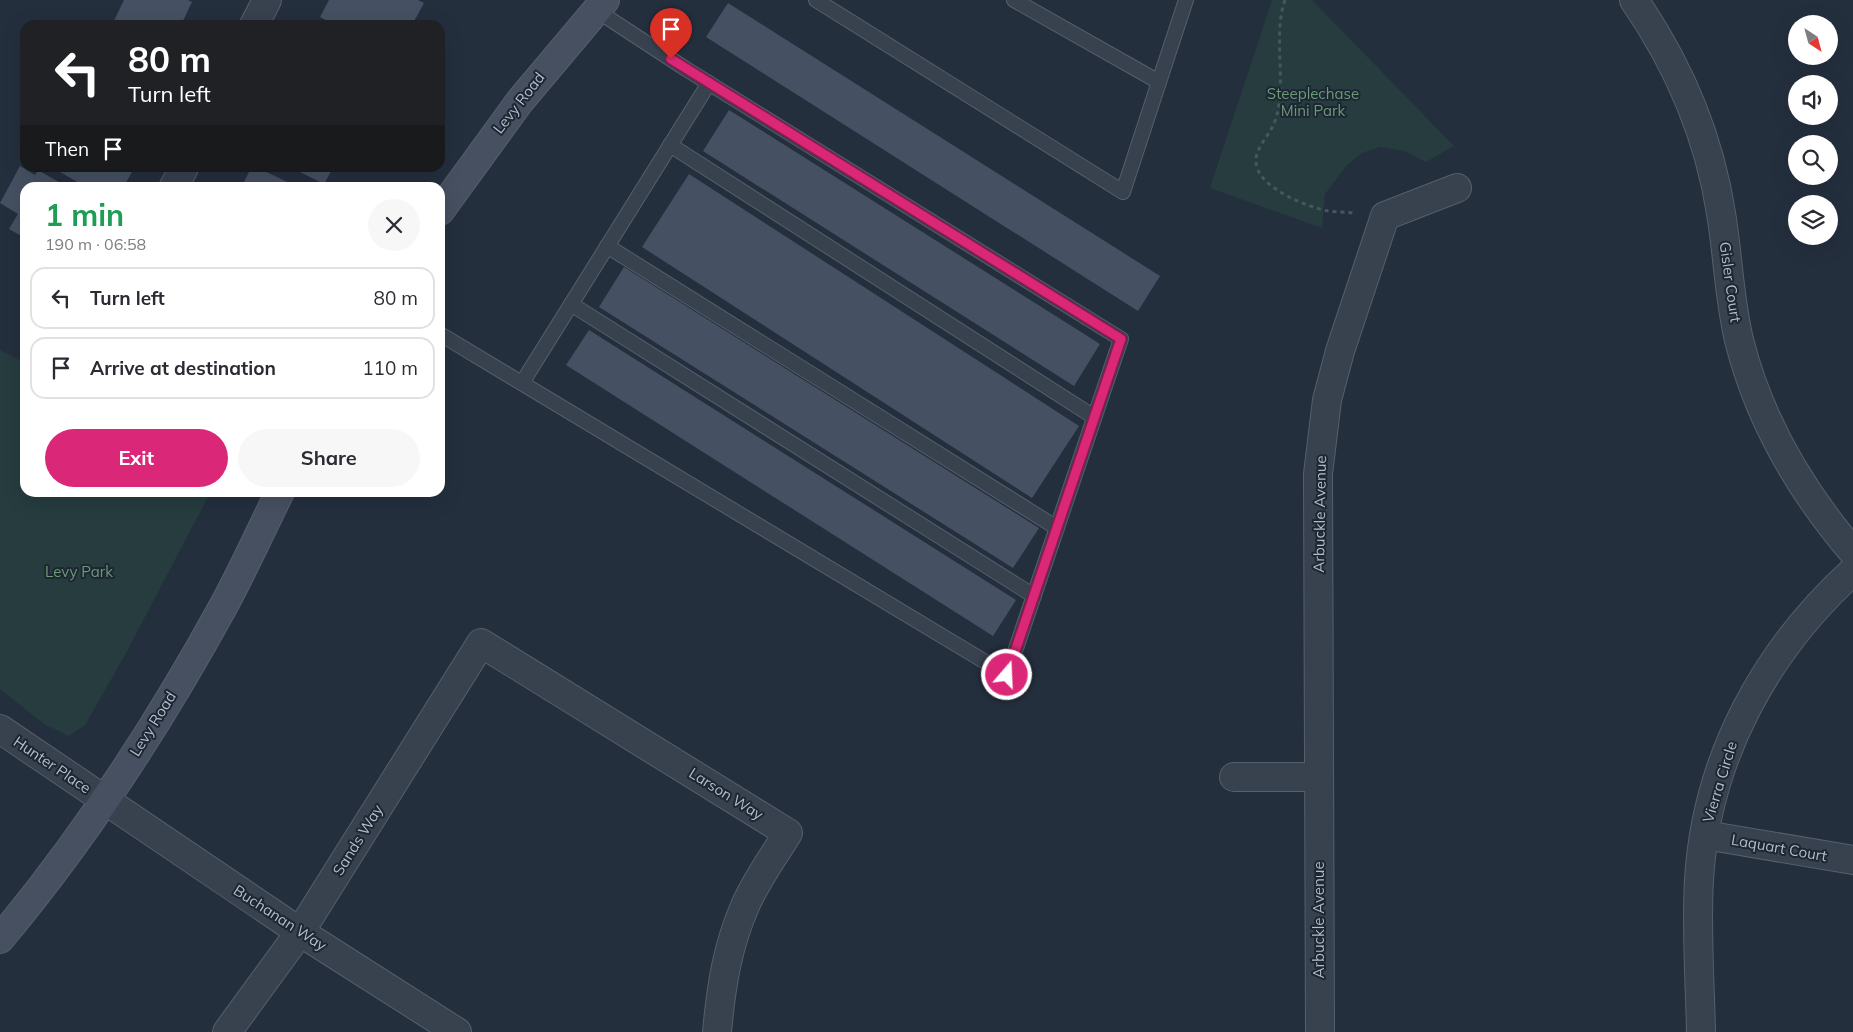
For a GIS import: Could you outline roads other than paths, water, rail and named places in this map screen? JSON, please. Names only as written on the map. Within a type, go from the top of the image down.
[{"type":"street","points":[[257,20],[268,0]]},
{"type":"street","name":"Gisler Court","points":[[1634,0],[1674,65],[1695,112],[1710,162],[1721,212],[1730,289],[1739,340],[1754,389],[1774,437],[1800,482],[1829,524],[1853,552]]},
{"type":"street","name":"Levy Road","points":[[445,204],[520,101],[600,5]]},
{"type":"street","name":"Arbuckle Avenue","points":[[1320,1032],[1318,474],[1327,400],[1340,351],[1385,216],[1457,188]]},
{"type":"street","name":"Levy Road","points":[[0,939],[21,914],[104,801],[169,701],[224,604],[278,497]]},
{"type":"street","name":"Vierra Circle","points":[[1701,1032],[1699,880],[1704,835],[1725,757],[1748,705],[1793,633],[1824,598],[1853,571]]},
{"type":"street","name":"Sands Way","points":[[227,1032],[300,932],[481,642]]},
{"type":"street","name":"Larson Way","points":[[481,642],[788,833],[746,904],[735,932],[726,960],[720,990],[717,1032]]},
{"type":"street","name":"Hunter Place","points":[[0,729],[104,801]]},
{"type":"street","points":[[1234,777],[1319,778]]},
{"type":"street","name":"Buchanan Way","points":[[104,801],[300,932],[457,1032]]},
{"type":"street","name":"Laquart Court","points":[[1704,835],[1853,860]]},
{"type":"lane","points":[[816,0],[1123,192],[1186,0]]},
{"type":"lane","points":[[1014,0],[1159,82]]},
{"type":"lane","points":[[445,337],[1007,675],[1121,339],[709,83],[600,5]]},
{"type":"lane","points":[[522,383],[709,83]]},
{"type":"lane","points":[[670,145],[1094,417]]},
{"type":"lane","points":[[607,246],[1057,528]]},
{"type":"lane","points":[[571,304],[1034,596]]},
{"type":"park label","name":"Steeplechase Mini Park","points":[[1313,102]]},
{"type":"park label","name":"Levy Park","points":[[79,572]]}]
